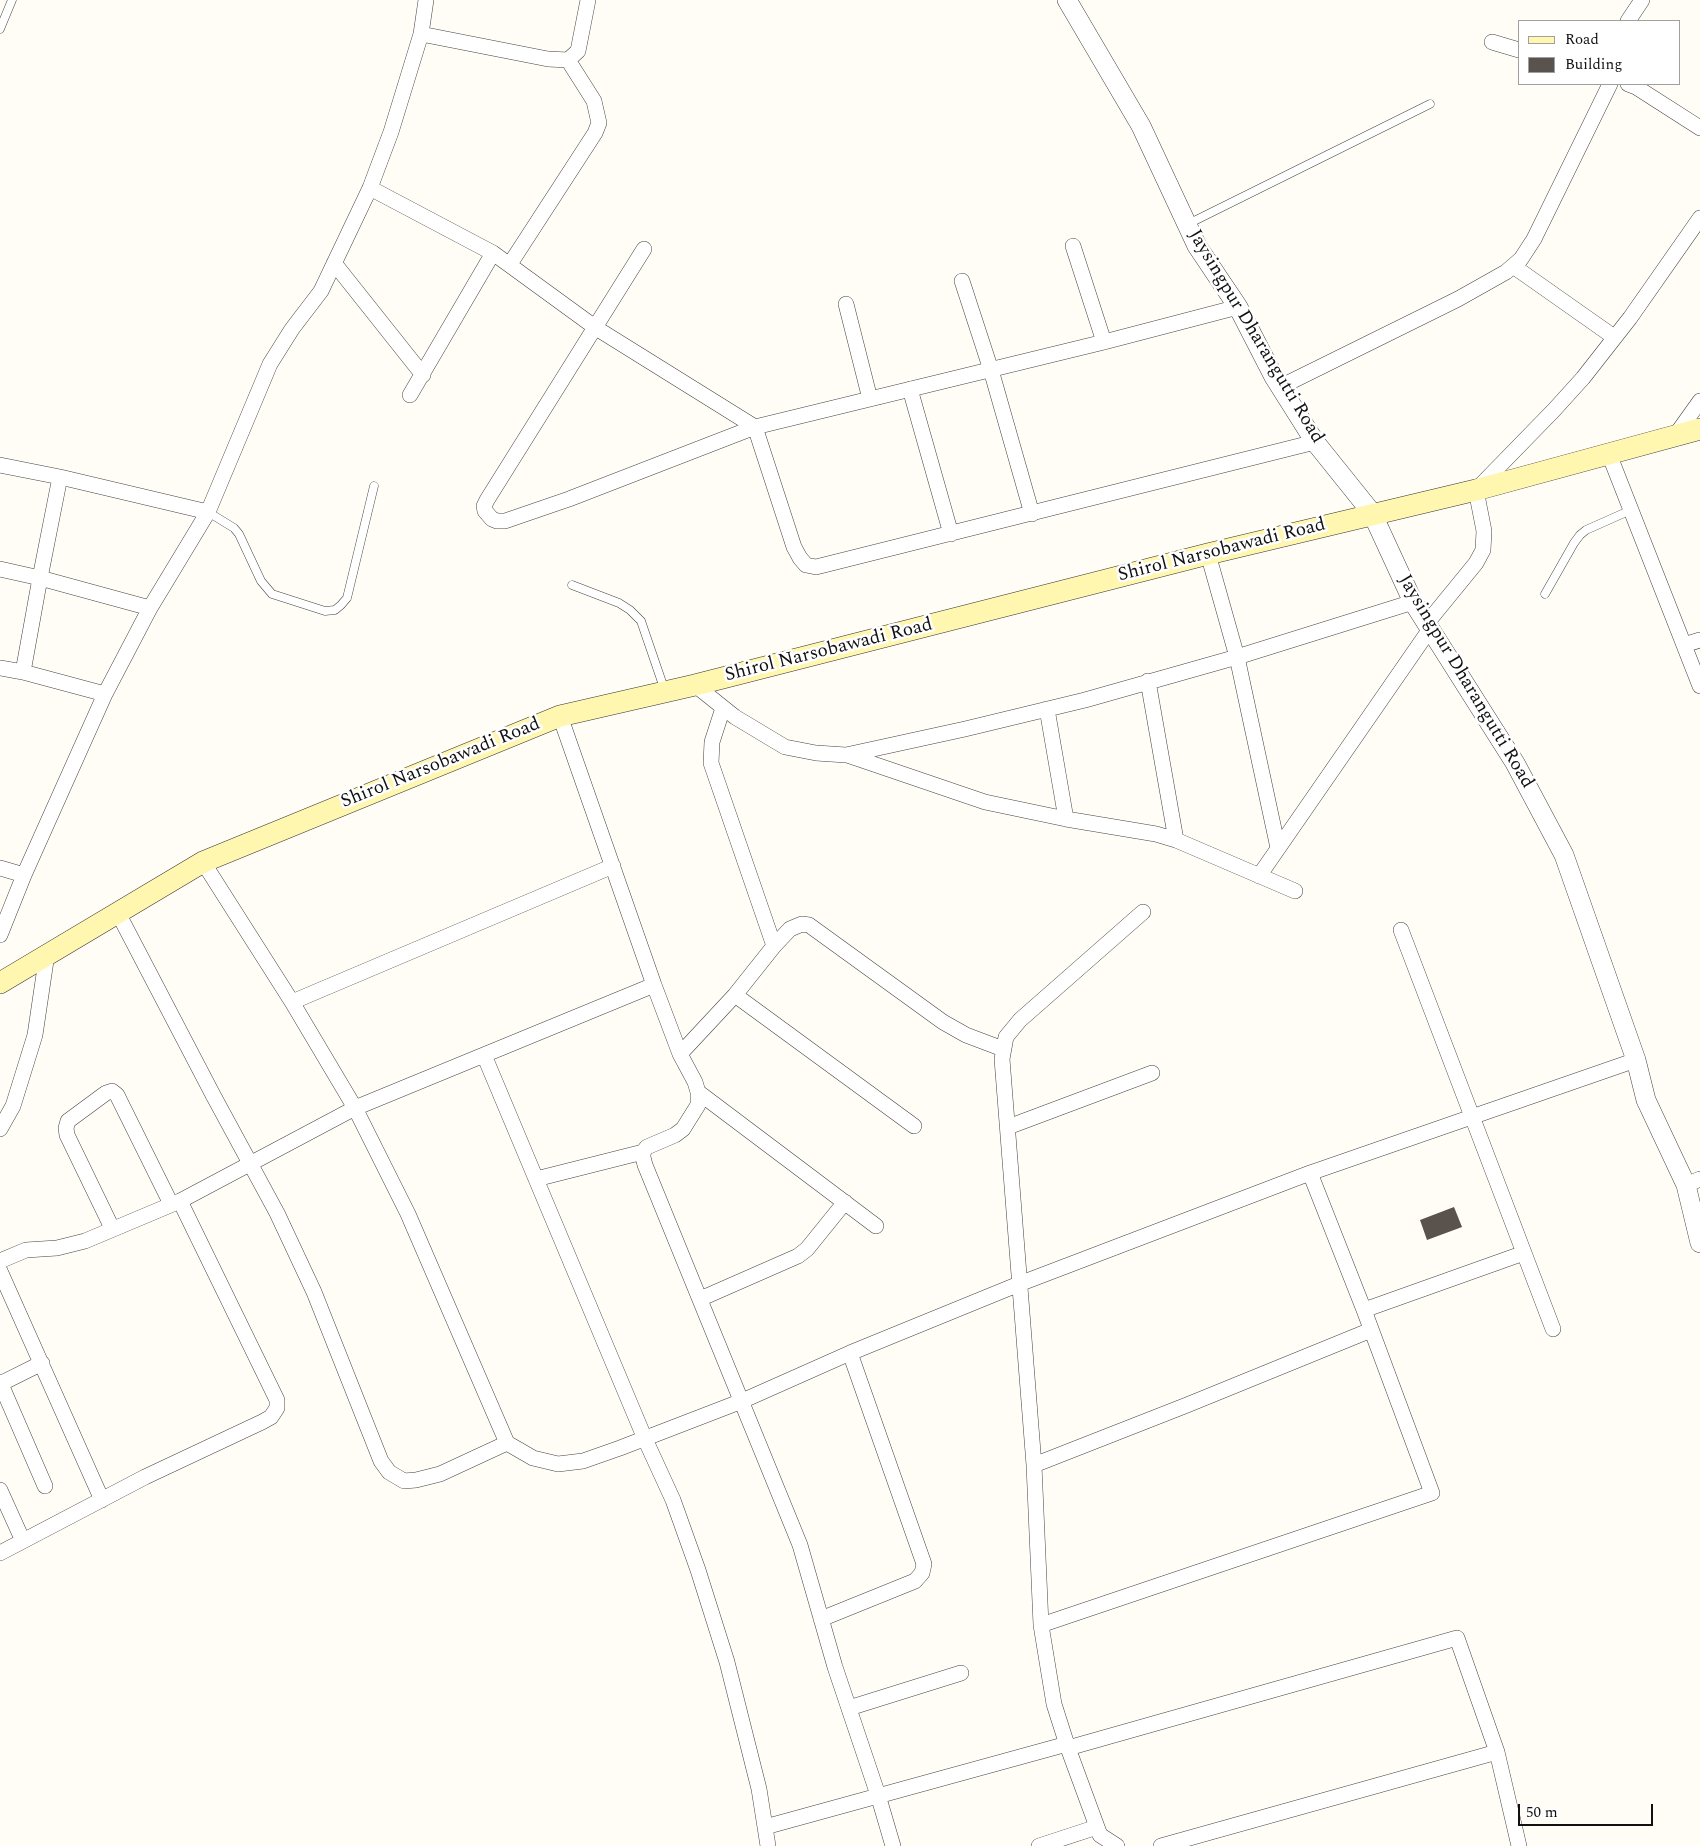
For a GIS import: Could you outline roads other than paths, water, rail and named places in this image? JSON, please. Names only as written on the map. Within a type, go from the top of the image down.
[{"type":"main road","name":"Shirol Narsobawadi Road","points":[[0,982],[203,862],[560,716],[695,685],[1372,513],[1476,490],[1700,429]]},
{"type":"street","points":[[0,935],[24,875],[105,694],[150,608],[208,512],[270,364],[292,329],[321,291],[370,188],[391,132],[421,34],[426,0]]},
{"type":"street","points":[[421,34],[548,59],[568,60],[578,51],[588,0]]},
{"type":"street","name":"Jaysingpur Dharangutti Road","points":[[1067,0],[1141,126],[1197,246],[1238,307],[1280,386],[1315,442],[1372,513],[1413,602],[1515,763],[1564,855],[1636,1060],[1646,1100],[1693,1182],[1700,1243]]},
{"type":"street","points":[[1629,20],[1642,0]]},
{"type":"street","points":[[1492,42],[1518,50]]},
{"type":"street","points":[[510,264],[595,133],[599,123],[594,101],[568,60]]},
{"type":"street","points":[[1280,386],[1458,299],[1506,272],[1521,259],[1534,239],[1610,85]]},
{"type":"street","points":[[1631,85],[1700,128]]},
{"type":"street","points":[[370,188],[493,253],[596,328],[755,427],[794,547],[806,564],[816,567],[1315,442]]},
{"type":"street","points":[[1259,876],[1429,626],[1476,563],[1483,550],[1484,531],[1476,490],[1583,378],[1700,218]]},
{"type":"street","points":[[1073,246],[1104,342]]},
{"type":"street","points":[[644,249],[486,500],[485,511],[492,520],[505,520],[569,499],[755,427],[1104,342],[1238,307]]},
{"type":"street","points":[[410,395],[493,253]]},
{"type":"street","points":[[334,263],[423,374]]},
{"type":"street","points":[[1513,266],[1614,337]]},
{"type":"street","points":[[962,281],[991,370],[1032,514]]},
{"type":"street","points":[[846,304],[870,399]]},
{"type":"street","points":[[910,389],[951,534]]},
{"type":"street","points":[[1675,436],[1700,401]]},
{"type":"street","points":[[1609,454],[1700,686]]},
{"type":"street","points":[[0,464],[208,512]]},
{"type":"street","points":[[23,672],[60,477]]},
{"type":"street","points":[[1208,554],[1237,657],[1278,848]]},
{"type":"street","points":[[0,569],[150,608]]},
{"type":"street","points":[[695,685],[735,717],[785,747],[816,753],[846,754],[1047,709],[1237,657],[1413,602]]},
{"type":"street","points":[[1684,645],[1700,640]]},
{"type":"street","points":[[0,668],[23,672],[105,694]]},
{"type":"street","points":[[1148,681],[1176,840]]},
{"type":"street","points":[[724,708],[712,742],[711,763],[774,946]]},
{"type":"street","points":[[1047,709],[1066,819]]},
{"type":"street","points":[[536,1179],[643,1152],[647,1147],[683,1129],[698,1105],[698,1092],[680,1054],[654,985],[560,716]]},
{"type":"street","points":[[846,754],[985,802],[1066,819],[1156,834],[1176,840],[1295,891]]},
{"type":"street","points":[[203,862],[292,1002],[355,1108],[408,1214],[507,1443],[533,1458],[558,1464],[583,1462],[644,1439],[742,1401],[850,1353],[1019,1284],[1310,1174],[1636,1060]]},
{"type":"street","points":[[292,1002],[612,866]]},
{"type":"street","points":[[0,868],[24,875]]},
{"type":"street","points":[[1117,1846],[1100,1835],[1068,1746],[1054,1704],[1041,1624],[1034,1465],[1019,1284],[1003,1049],[1006,1037],[1020,1020],[1143,912]]},
{"type":"street","points":[[118,913],[277,1213],[314,1292],[381,1461],[389,1472],[404,1481],[416,1480],[440,1474],[507,1443]]},
{"type":"street","points":[[680,1054],[735,995],[774,946],[790,929],[802,924],[810,925],[943,1022],[966,1035],[1003,1049]]},
{"type":"street","points":[[1401,930],[1553,1329]]},
{"type":"street","points":[[0,1129],[13,1106],[35,1035],[47,954]]},
{"type":"street","points":[[0,1260],[26,1250],[72,1245],[175,1203],[355,1108],[654,985]]},
{"type":"street","points":[[735,995],[914,1126]]},
{"type":"street","points":[[484,1055],[644,1439],[673,1500],[698,1570],[727,1662],[759,1789],[768,1846]]},
{"type":"street","points":[[1008,1127],[1152,1073]]},
{"type":"street","points":[[0,1553],[145,1477],[262,1422],[271,1417],[277,1408],[277,1400],[175,1203],[117,1094],[112,1091],[106,1093],[68,1121],[66,1135],[112,1228]]},
{"type":"street","points":[[698,1092],[876,1226]]},
{"type":"street","points":[[643,1152],[644,1165],[800,1545],[893,1846]]},
{"type":"street","points":[[1041,1624],[1432,1493],[1364,1310],[1310,1174]]},
{"type":"street","points":[[700,1299],[798,1256],[807,1249],[845,1202]]},
{"type":"street","points":[[1364,1310],[1524,1254]]},
{"type":"street","points":[[0,1271],[102,1500]]},
{"type":"street","points":[[1034,1465],[1371,1330]]},
{"type":"street","points":[[822,1619],[915,1580],[922,1574],[924,1564],[850,1353]]},
{"type":"street","points":[[42,1364],[0,1383],[45,1486]]},
{"type":"street","points":[[0,1490],[24,1541]]},
{"type":"street","points":[[765,1827],[1068,1746],[1457,1638],[1497,1752],[1519,1846]]},
{"type":"street","points":[[849,1708],[961,1674]]},
{"type":"street","points":[[1161,1846],[1497,1752]]},
{"type":"street","points":[[1039,1846],[1097,1827]]},
{"type":"lane","points":[[0,29],[12,0]]},
{"type":"lane","points":[[1187,224],[1430,104]]},
{"type":"lane","points":[[208,512],[234,528],[239,534],[260,581],[272,594],[325,611],[335,610],[347,598],[374,486]]},
{"type":"lane","points":[[1545,594],[1580,535],[1586,530],[1631,510]]},
{"type":"lane","points":[[572,585],[619,603],[630,610],[641,621],[666,692]]}]
